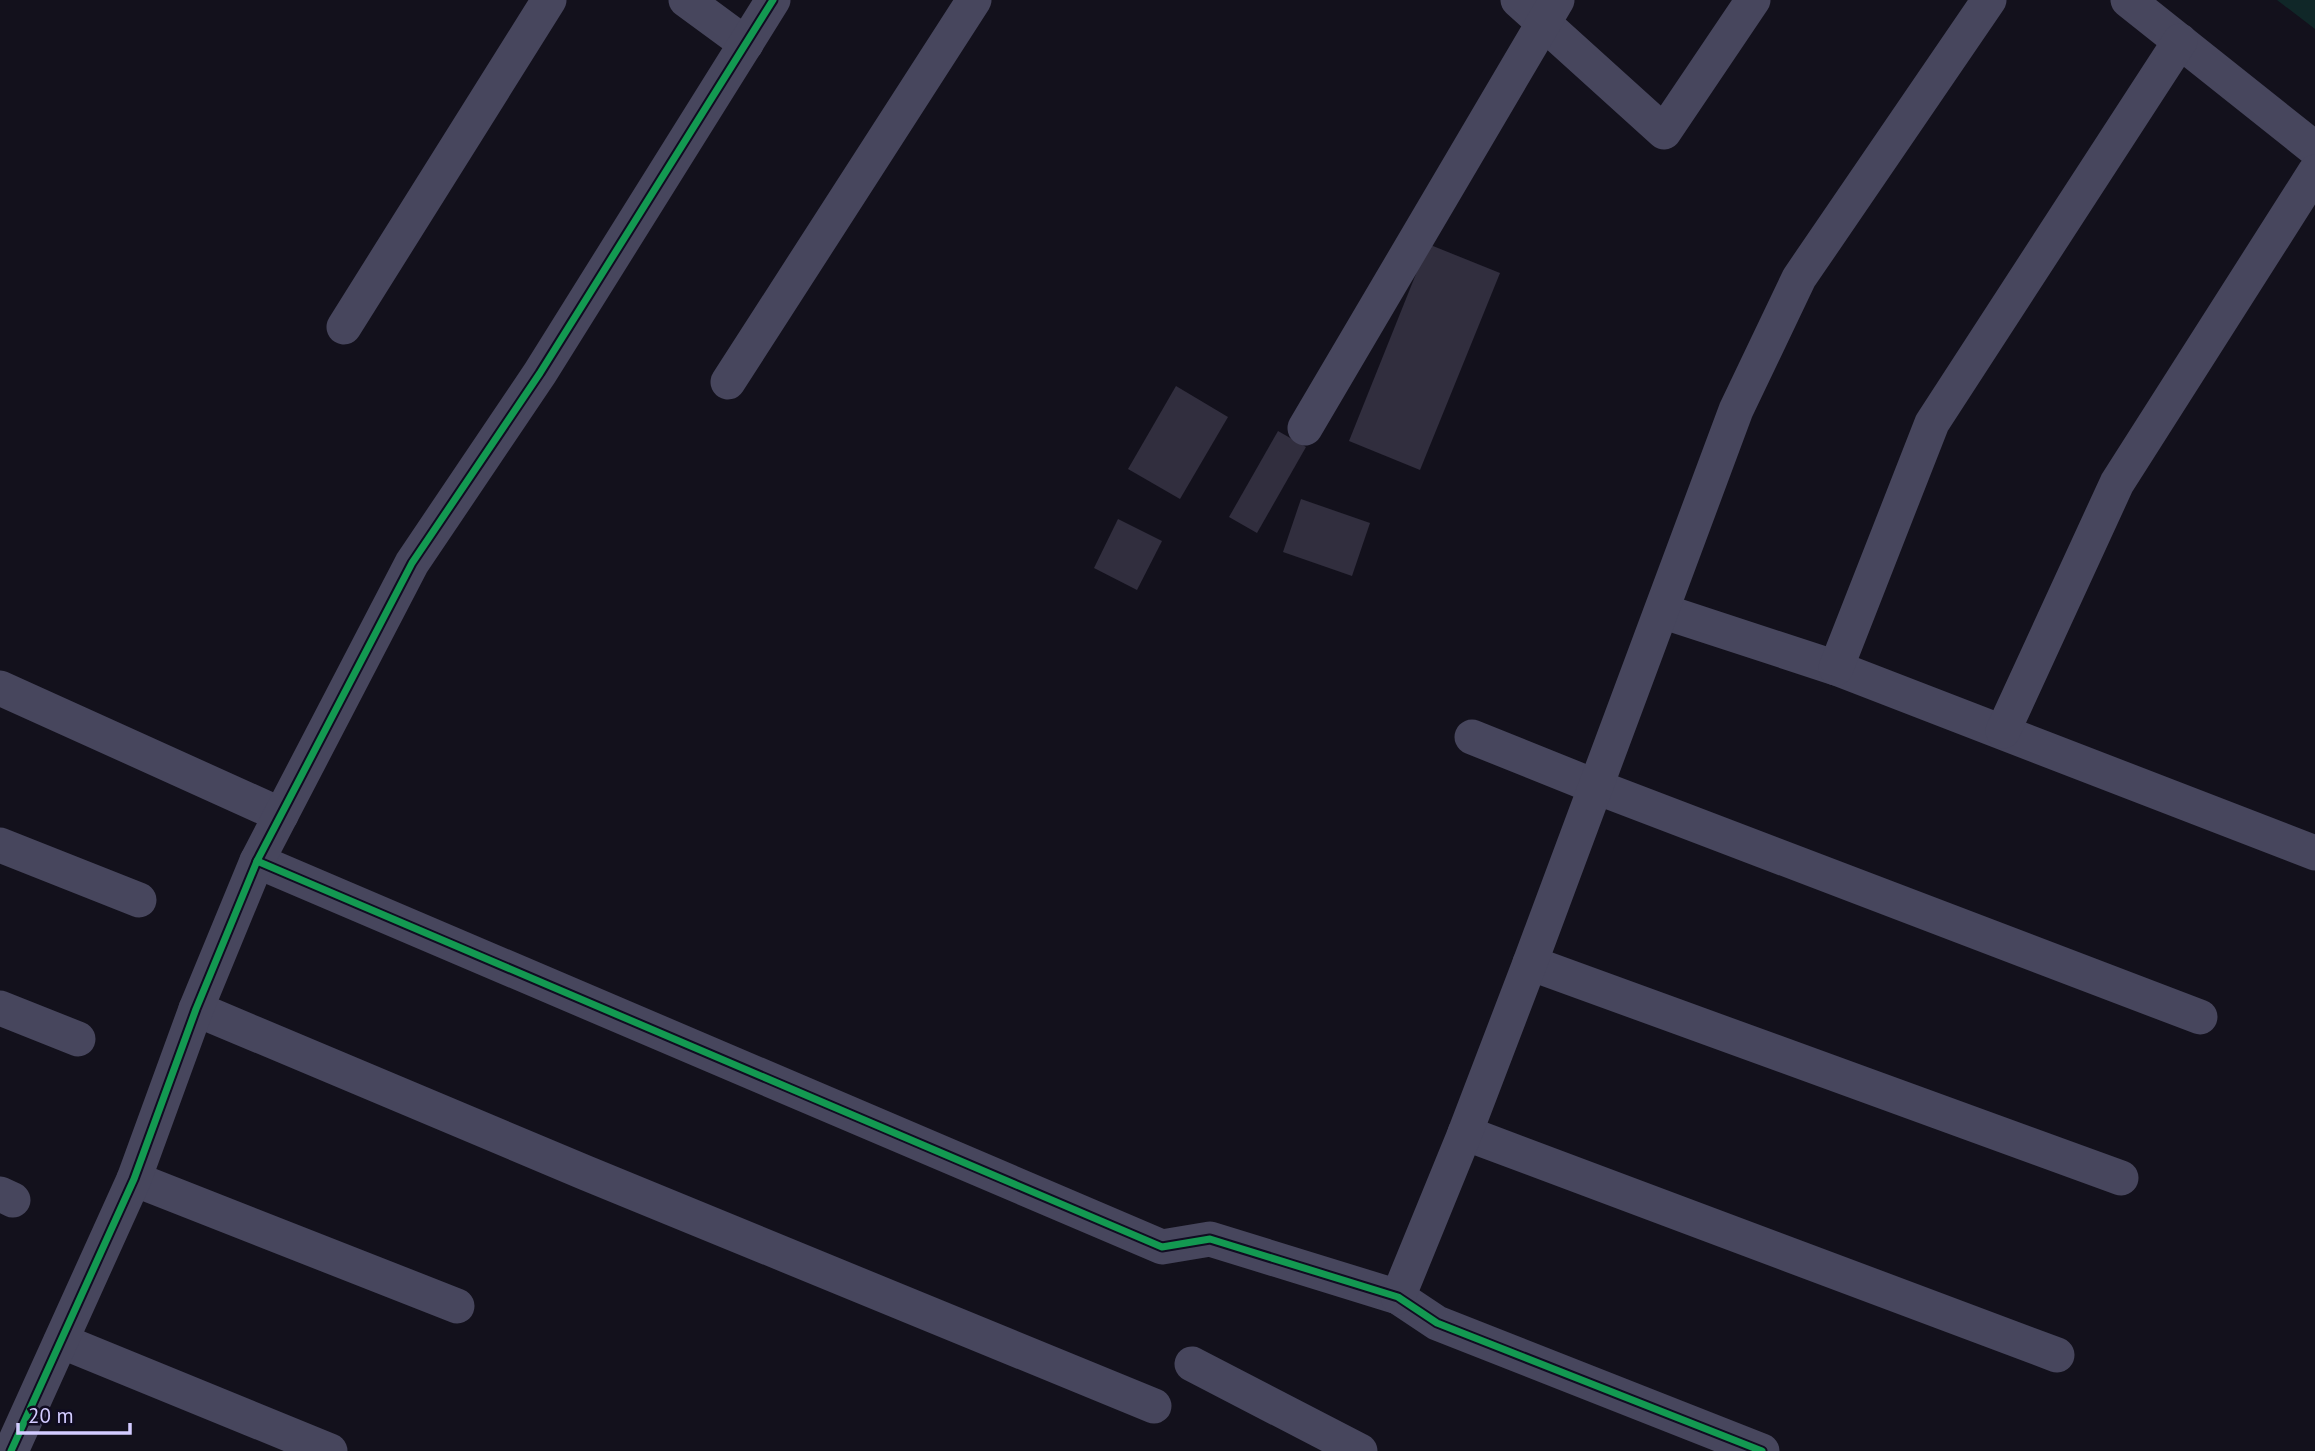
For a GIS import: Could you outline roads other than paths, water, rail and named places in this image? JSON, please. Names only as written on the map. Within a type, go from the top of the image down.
[{"type":"street","points":[[344,327],[549,0]]},
{"type":"street","points":[[685,0],[746,44]]},
{"type":"street","points":[[11,1451],[134,1179],[196,1009],[257,861],[412,563],[540,373],[774,0]]},
{"type":"street","points":[[729,382],[974,0]]},
{"type":"street","points":[[1518,0],[1551,11],[1664,131],[1753,0]]},
{"type":"street","points":[[1398,1297],[1530,963],[1736,410],[1800,278],[1989,0]]},
{"type":"street","points":[[2128,0],[2315,149]]},
{"type":"street","points":[[1305,428],[1551,11]]},
{"type":"street","points":[[1836,668],[1932,422],[2180,41]]},
{"type":"street","points":[[2003,731],[2116,483],[2315,172]]},
{"type":"street","points":[[1662,611],[1836,668],[2315,853]]},
{"type":"street","points":[[0,688],[281,815]]},
{"type":"street","points":[[1472,737],[2200,1017]]},
{"type":"street","points":[[0,845],[139,900]]},
{"type":"street","points":[[257,861],[1162,1247],[1210,1239],[1398,1297],[1437,1323],[1762,1451]]},
{"type":"street","points":[[1530,963],[2121,1178]]},
{"type":"street","points":[[0,1008],[78,1039]]},
{"type":"street","points":[[196,1009],[586,1173],[1154,1406]]},
{"type":"street","points":[[1465,1133],[2057,1354]]},
{"type":"street","points":[[134,1179],[457,1306]]},
{"type":"street","points":[[61,1341],[330,1451]]},
{"type":"street","points":[[1192,1364],[1360,1451]]}]
